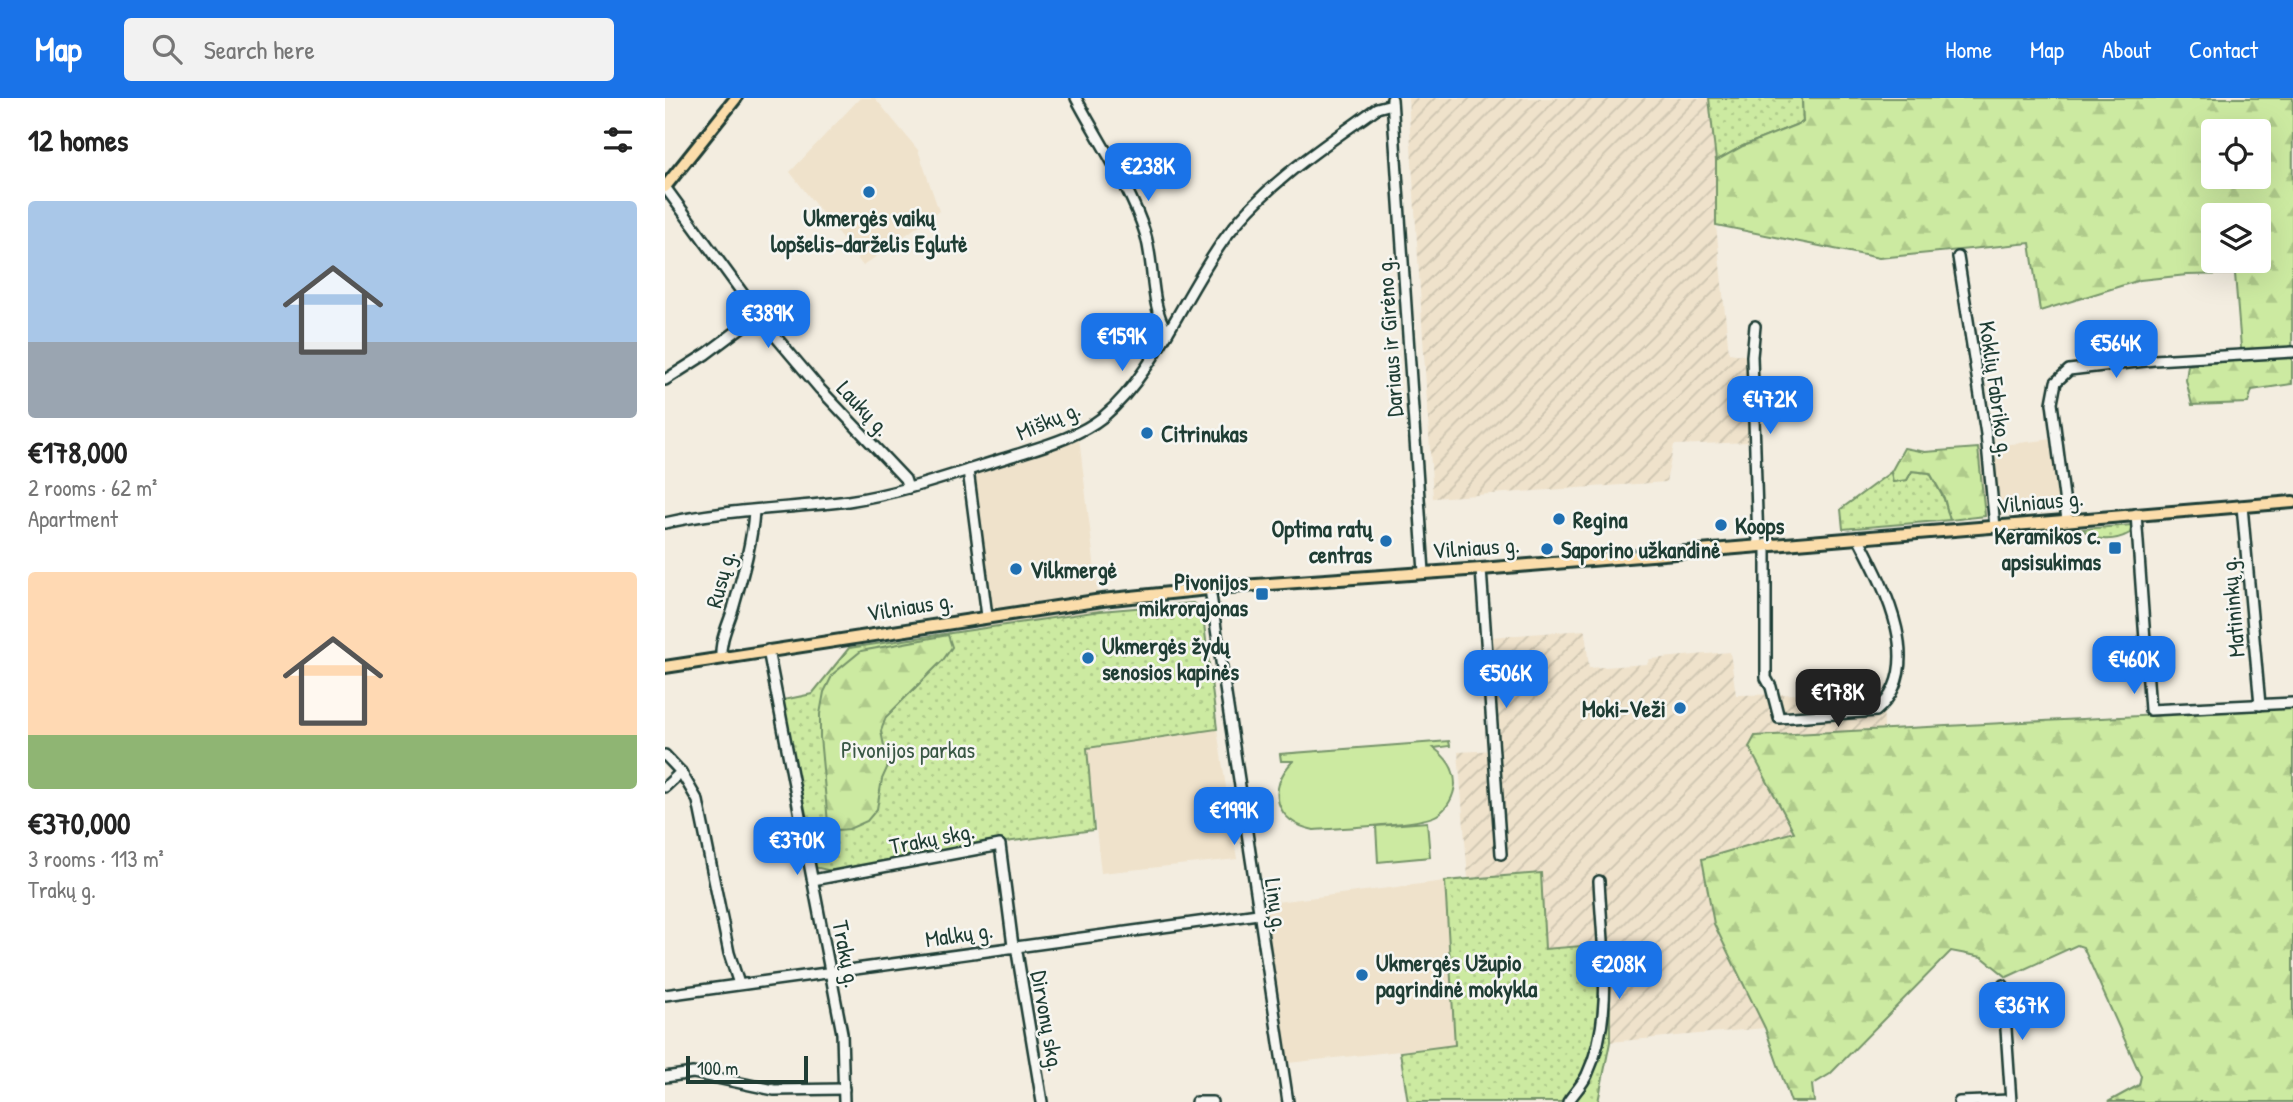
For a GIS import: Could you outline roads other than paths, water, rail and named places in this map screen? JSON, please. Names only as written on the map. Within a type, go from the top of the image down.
[{"type":"main road","points":[[665,187],[736,98]]},
{"type":"main road","name":"Vilniaus g.","points":[[665,667],[987,616],[1210,589],[2293,502]]},
{"type":"street","points":[[1076,98],[1121,181],[1145,233],[1158,314],[1167,332]]},
{"type":"street","name":"Miškų g.","points":[[665,523],[703,514],[848,500],[908,488],[1059,440],[1095,422],[1117,403],[1131,385],[1228,234],[1261,197],[1290,172],[1377,108],[1392,101]]},
{"type":"street","name":"Dariaus ir Girėno g.","points":[[1392,101],[1424,572]]},
{"type":"street","name":"Laukų g.","points":[[665,187],[758,315],[820,389],[905,479],[908,488]]},
{"type":"street","name":"Koklių Fabriko g.","points":[[1958,257],[1986,434],[1996,527]]},
{"type":"street","points":[[665,380],[706,355],[758,315]]},
{"type":"street","points":[[1755,326],[1752,356],[1766,678],[1779,718],[1876,711],[1887,702],[1898,680],[1901,668],[1895,622],[1881,582],[1858,537]]},
{"type":"street","points":[[2067,520],[2052,403],[2056,382],[2069,370],[2154,360],[2293,352]]},
{"type":"street","points":[[968,470],[987,616]]},
{"type":"street","name":"Matininkų g.","points":[[2242,506],[2260,705]]},
{"type":"street","name":"Rusų g.","points":[[721,657],[722,642],[749,545],[754,511]]},
{"type":"street","points":[[2136,514],[2150,710],[2293,703]]},
{"type":"street","points":[[1481,569],[1501,854]]},
{"type":"street","name":"Linų g.","points":[[1210,589],[1288,1102]]},
{"type":"street","name":"Trakų g.","points":[[768,650],[842,1033],[844,1102]]},
{"type":"street","points":[[665,755],[681,772],[698,801],[729,953],[739,984]]},
{"type":"street","points":[[665,788],[681,772]]},
{"type":"street","name":"Trakų skg.","points":[[813,880],[1000,845],[1014,946]]},
{"type":"street","points":[[1568,1102],[1586,1077],[1599,1040],[1605,992],[1599,881]]},
{"type":"street","name":"Malkų g.","points":[[665,995],[1258,914]]},
{"type":"street","name":"Dirvonų skg.","points":[[1014,946],[1042,1102]]},
{"type":"street","points":[[1959,1102],[2011,1101],[2003,985]]},
{"type":"street","points":[[665,1077],[694,1073],[773,1090],[844,1089]]},
{"type":"street","points":[[1196,1102],[1212,1102]]},
{"type":"place","name":"Ukmergės vaikų lopšelis-darželis Eglutė","points":[[869,192]]},
{"type":"place","name":"Citrinukas","points":[[1147,433]]},
{"type":"place","name":"Regina","points":[[1559,519]]},
{"type":"place","name":"Koops","points":[[1721,525]]},
{"type":"place","name":"Optima ratų centras","points":[[1386,541]]},
{"type":"place","name":"Keramikos c. apsisukimas","points":[[2115,548]]},
{"type":"place","name":"Saporino užkandinė","points":[[1547,549]]},
{"type":"place","name":"Vilkmergė","points":[[1016,569]]},
{"type":"place","name":"Pivonijos mikrorajonas","points":[[1262,594]]},
{"type":"place","name":"Ukmergės žydų senosios kapinės","points":[[1088,658]]},
{"type":"place","name":"Moki-Veži","points":[[1680,708]]},
{"type":"place","name":"Ukmergės Užupio pagrindinė mokykla","points":[[1362,975]]},
{"type":"park label","name":"Pivonijos parkas","points":[[908,749]]}]
